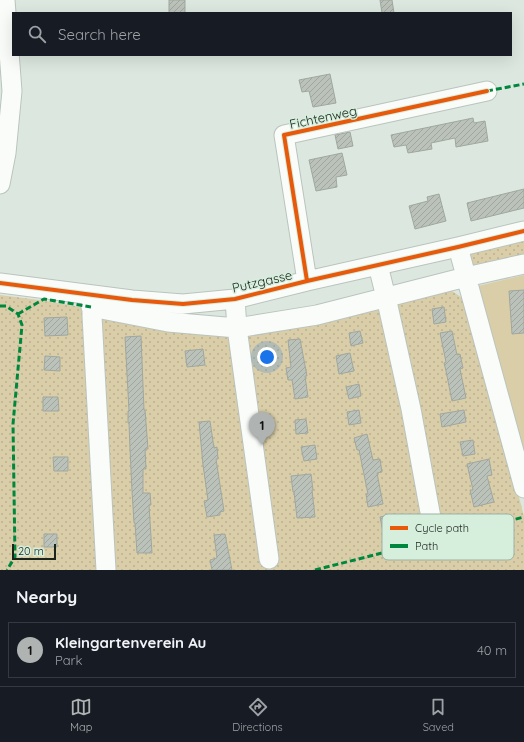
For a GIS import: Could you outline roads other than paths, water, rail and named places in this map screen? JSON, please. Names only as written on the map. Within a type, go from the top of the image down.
[{"type":"street","points":[[0,184],[6,154],[12,91],[5,0]]},
{"type":"street","name":"Fichtenweg","points":[[307,280],[284,136],[487,91]]},
{"type":"street","name":"Putzgasse","points":[[0,283],[92,301],[132,300],[183,304],[235,299],[307,280],[524,231]]},
{"type":"street","points":[[458,247],[524,488]]},
{"type":"street","points":[[106,570],[92,301],[168,322],[237,328],[317,315],[466,277],[524,264]]},
{"type":"street","points":[[378,265],[411,409],[430,514]]},
{"type":"street","points":[[235,299],[237,328],[269,559]]},
{"type":"place","name":"Kleingartenverein Au","points":[[262,445]]}]
